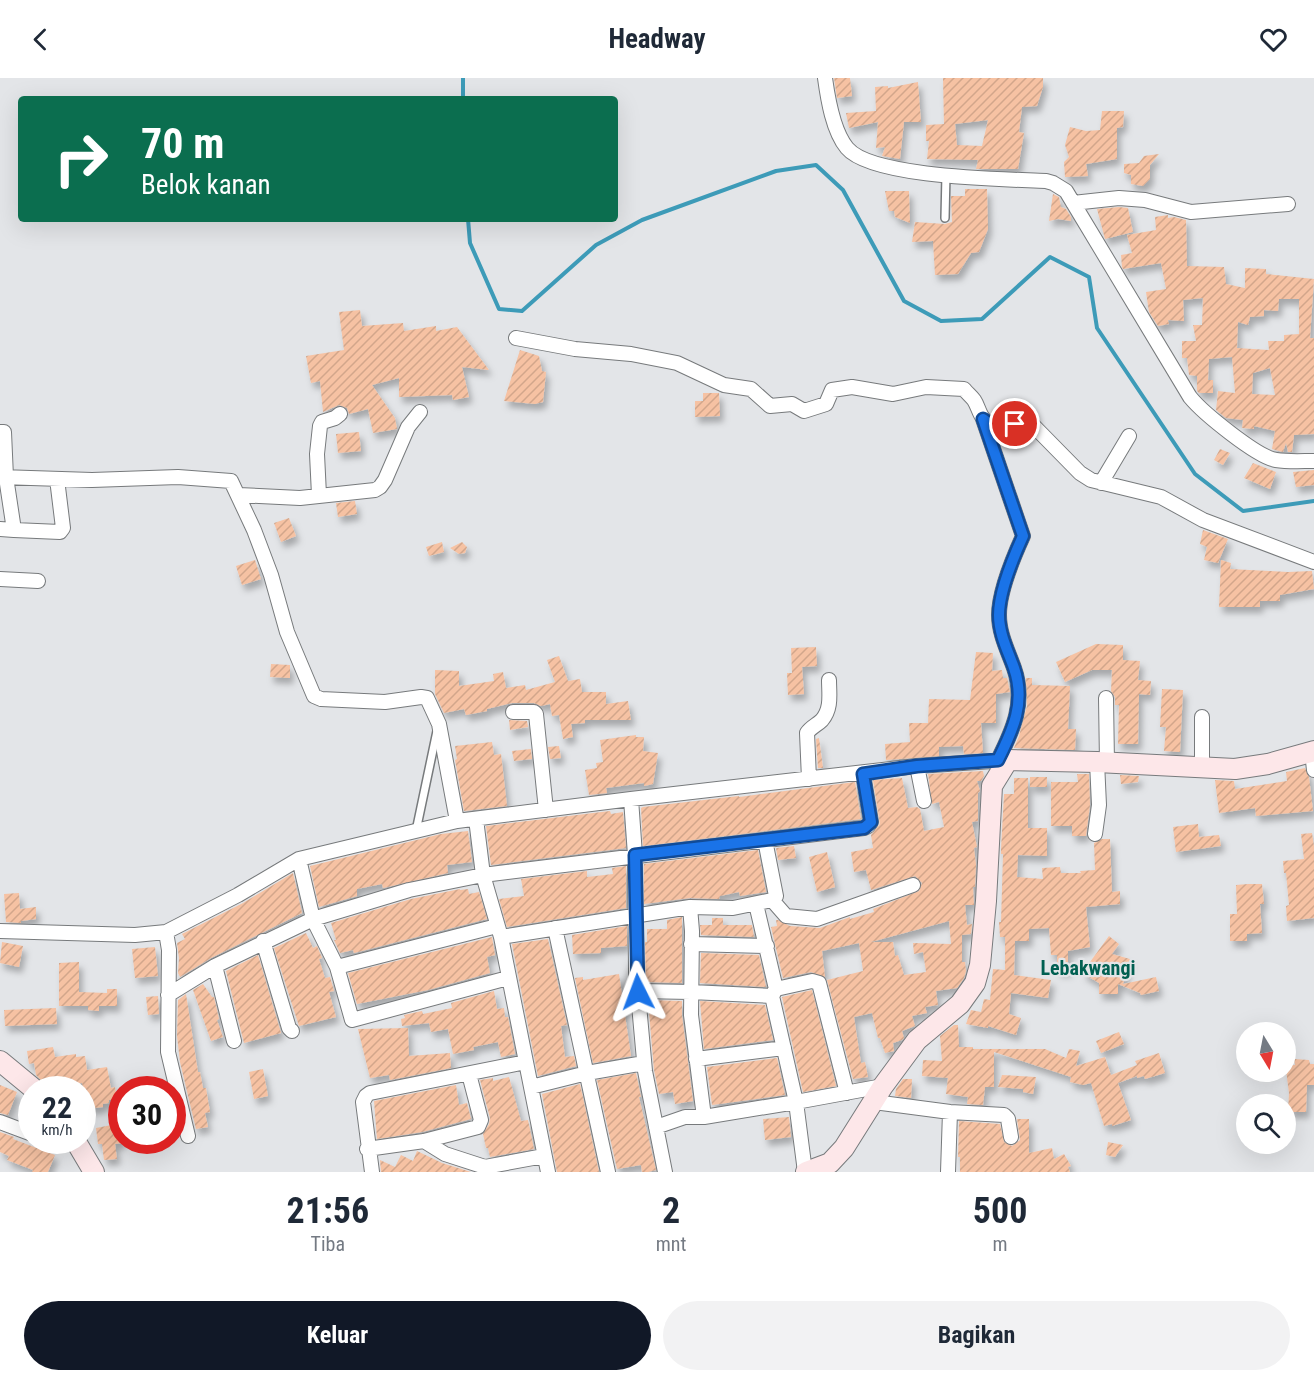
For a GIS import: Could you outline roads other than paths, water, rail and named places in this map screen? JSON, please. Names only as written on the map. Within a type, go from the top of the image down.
[{"type":"street","points":[[825,78],[828,97],[840,136],[847,148],[858,158],[891,168],[1053,183],[1066,191],[1198,408],[1258,451],[1275,460],[1313,458]]},
{"type":"street","points":[[1073,203],[1128,198],[1160,202],[1191,212],[1288,204]]},
{"type":"street","points":[[516,338],[575,349],[631,354],[677,363],[724,385],[751,389],[770,406],[792,404],[804,411],[826,404],[832,390],[852,387],[893,393],[926,387],[964,389],[974,400],[983,419],[1023,536],[1011,565],[999,613],[1003,639],[1015,670],[1018,715],[992,786],[980,965],[975,983],[960,1004],[917,1040],[834,1160],[806,1172],[796,1102],[784,1048],[767,946],[756,904]]},
{"type":"street","points":[[238,495],[300,498],[370,491],[380,487],[408,427],[420,411]]},
{"type":"street","points":[[319,495],[317,454],[320,426],[322,422],[340,414]]},
{"type":"street","points":[[983,419],[994,428],[1004,428],[1015,424],[1019,416],[1023,415],[1080,473],[1091,480],[1161,497],[1203,520],[1314,562]]},
{"type":"street","points":[[0,432],[4,432],[3,477],[7,530],[60,532],[63,528],[57,479]]},
{"type":"street","points":[[1101,483],[1129,436]]},
{"type":"street","points":[[3,477],[92,480],[178,477],[230,481],[271,575],[287,632],[314,696],[321,699],[385,702],[427,698],[439,724],[457,821]]},
{"type":"street","points":[[0,579],[38,581]]},
{"type":"street","points":[[809,779],[807,733],[810,728],[821,721],[829,707],[829,680]]},
{"type":"street","points":[[1095,834],[1100,805],[1106,698]]},
{"type":"street","points":[[513,712],[536,714],[546,810]]},
{"type":"street","points":[[1202,717],[1202,768]]},
{"type":"street","points":[[0,931],[135,935],[166,932],[238,895],[299,859],[457,821],[917,766],[1003,760],[1102,762],[1235,769],[1313,758]]},
{"type":"street","points":[[917,766],[924,801]]},
{"type":"street","points":[[168,994],[215,966],[313,919],[409,890],[483,875],[868,826],[871,822],[863,774]]},
{"type":"street","points":[[631,799],[635,855],[638,992],[644,1063],[665,1172]]},
{"type":"street","points":[[476,819],[483,875],[499,932],[548,1172]]},
{"type":"street","points":[[337,967],[499,932],[555,928],[690,907],[734,908],[772,900],[776,896],[765,840]]},
{"type":"street","points":[[299,859],[313,919],[337,967],[352,1020],[508,978]]},
{"type":"street","points":[[772,900],[786,916],[817,919],[913,885]]},
{"type":"street","points":[[690,907],[691,1015],[704,1117]]},
{"type":"street","points":[[555,928],[608,1172]]},
{"type":"street","points":[[166,932],[169,950],[168,1052],[188,1136]]},
{"type":"street","points":[[263,942],[289,1028],[292,1031]]},
{"type":"street","points":[[691,944],[767,946]]},
{"type":"street","points":[[215,966],[234,1041]]},
{"type":"street","points":[[638,992],[774,992],[812,981],[819,983],[847,1093]]},
{"type":"street","points":[[696,1059],[784,1048]]},
{"type":"street","points":[[0,1061],[18,1076]]},
{"type":"street","points":[[372,1172],[363,1102],[370,1093],[526,1062]]},
{"type":"street","points":[[531,1087],[586,1073],[644,1063]]},
{"type":"street","points":[[368,1149],[424,1141],[477,1128],[481,1120],[469,1074]]},
{"type":"street","points":[[656,1127],[685,1117],[704,1117],[847,1093],[878,1094],[950,1112],[1004,1115],[1008,1119],[1011,1137]]},
{"type":"street","points":[[948,1172],[950,1112]]},
{"type":"street","points":[[0,1122],[18,1129]]},
{"type":"street","points":[[424,1141],[445,1154],[485,1167],[544,1156]]},
{"type":"street","points":[[83,1154],[94,1172]]},
{"type":"lane","points":[[945,218],[946,174]]},
{"type":"lane","points":[[416,831],[439,724]]},
{"type":"waterway","points":[[463,78],[463,96]]},
{"type":"waterway","points":[[468,222],[470,243],[499,309],[522,311],[596,245],[642,220],[776,171],[816,165],[843,190],[904,301],[941,321],[982,319],[1050,257],[1089,277],[1097,328],[1195,474],[1243,511],[1314,501]]},
{"type":"district","name":"Lebakwangi","points":[[1088,968]]}]
